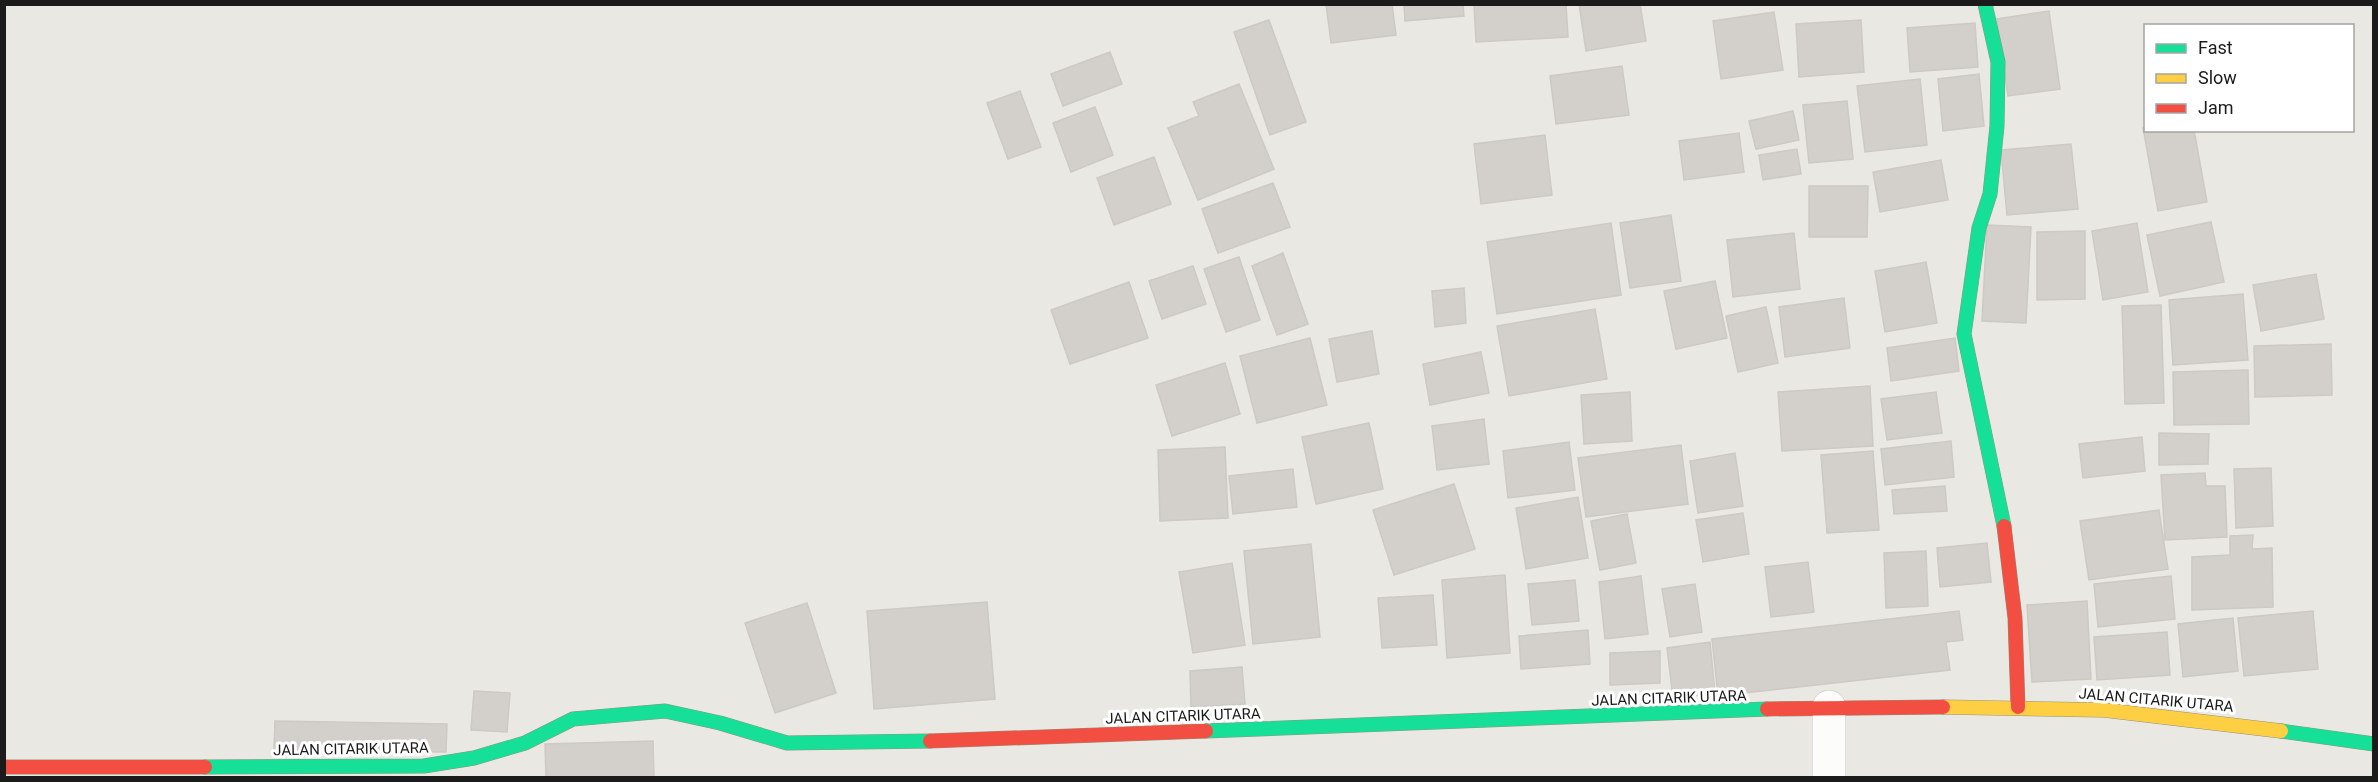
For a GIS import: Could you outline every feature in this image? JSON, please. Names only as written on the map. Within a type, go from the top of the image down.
[{"type":"street","points":[[1985,4],[1998,62],[1997,126],[1990,194],[1979,228],[1964,334],[2004,524],[2015,618],[2018,707]]},
{"type":"street","name":"JALAN CITARIK UTARA","points":[[4,767],[424,766],[474,758],[525,743],[573,719],[665,711],[720,723],[787,742],[884,744],[1829,721],[2018,707],[2104,710],[2207,720],[2373,744]]},
{"type":"street","points":[[1829,721],[1829,777]]},
{"type":"building","points":[[1326,4],[1392,4],[1396,35],[1331,43]]},
{"type":"building","points":[[1404,4],[1463,4],[1464,16],[1405,21]]},
{"type":"building","points":[[1474,4],[1566,4],[1568,37],[1476,42]]},
{"type":"building","points":[[1579,4],[1640,4],[1646,41],[1586,51]]},
{"type":"building","points":[[2049,11],[2060,89],[2008,96],[1997,19]]},
{"type":"building","points":[[1774,12],[1783,70],[1721,79],[1713,21]]},
{"type":"building","points":[[1269,20],[1306,122],[1270,135],[1234,32]]},
{"type":"building","points":[[1861,20],[1864,72],[1799,77],[1796,24]]},
{"type":"building","points":[[1975,23],[1978,67],[1910,72],[1907,28]]},
{"type":"building","points":[[1110,52],[1122,84],[1063,106],[1051,74]]},
{"type":"building","points":[[1622,66],[1629,115],[1556,124],[1550,76]]},
{"type":"building","points":[[1979,74],[1984,126],[1943,131],[1938,79]]},
{"type":"building","points":[[1920,79],[1927,145],[1865,152],[1857,86]]},
{"type":"building","points":[[1239,84],[1274,169],[1198,200],[1168,128],[1199,116],[1193,102]]},
{"type":"building","points":[[1020,91],[1041,147],[1008,159],[987,103]]},
{"type":"building","points":[[1847,101],[1853,159],[1809,163],[1803,105]]},
{"type":"building","points":[[1095,107],[1113,155],[1071,172],[1053,123]]},
{"type":"building","points":[[1793,111],[1799,140],[1756,149],[1749,121]]},
{"type":"building","points":[[2143,128],[2144,132],[2194,132],[2207,202],[2158,211]]},
{"type":"building","points":[[1739,133],[1744,172],[1684,180],[1679,141]]},
{"type":"building","points":[[1545,135],[1552,195],[1481,204],[1474,144]]},
{"type":"building","points":[[2071,144],[2078,209],[2007,215],[2001,150]]},
{"type":"building","points":[[1797,149],[1801,174],[1763,180],[1759,155]]},
{"type":"building","points":[[1154,157],[1171,204],[1114,225],[1097,178]]},
{"type":"building","points":[[1941,160],[1948,200],[1880,212],[1873,172]]},
{"type":"building","points":[[1273,183],[1290,227],[1218,253],[1202,209]]},
{"type":"building","points":[[1809,186],[1868,186],[1867,237],[1809,237]]},
{"type":"building","points":[[1671,215],[1681,281],[1630,288],[1620,223]]},
{"type":"building","points":[[2211,222],[2224,282],[2160,296],[2147,235]]},
{"type":"building","points":[[1611,223],[1621,295],[1497,314],[1487,242]]},
{"type":"building","points":[[2137,223],[2148,292],[2103,300],[2092,231]]},
{"type":"building","points":[[1987,225],[2031,227],[2026,323],[1982,321]]},
{"type":"building","points":[[2085,231],[2085,299],[2037,300],[2037,232]]},
{"type":"building","points":[[1794,233],[1800,289],[1733,297],[1727,240]]},
{"type":"building","points":[[1283,253],[1308,324],[1277,335],[1252,266]]},
{"type":"building","points":[[1239,257],[1260,320],[1226,332],[1204,269]]},
{"type":"building","points":[[1926,262],[1937,323],[1885,332],[1875,271]]},
{"type":"building","points":[[1193,266],[1206,304],[1162,319],[1149,281]]},
{"type":"building","points":[[2316,274],[2324,319],[2261,331],[2253,285]]},
{"type":"building","points":[[1715,281],[1727,338],[1676,349],[1664,291]]},
{"type":"building","points":[[1129,282],[1148,338],[1070,364],[1051,310]]},
{"type":"building","points":[[1464,288],[1466,323],[1435,327],[1432,291]]},
{"type":"building","points":[[2243,294],[2248,360],[2173,365],[2169,300]]},
{"type":"building","points":[[1844,298],[1850,348],[1785,357],[1779,307]]},
{"type":"building","points":[[2161,305],[2164,403],[2125,404],[2122,306]]},
{"type":"building","points":[[1766,307],[1778,363],[1738,372],[1726,316]]},
{"type":"building","points":[[1595,309],[1607,379],[1509,396],[1497,326]]},
{"type":"building","points":[[1372,331],[1379,374],[1337,382],[1329,339]]},
{"type":"building","points":[[1310,338],[1327,405],[1257,423],[1240,356]]},
{"type":"building","points":[[1955,338],[1959,371],[1891,381],[1887,348]]},
{"type":"building","points":[[2331,344],[2332,395],[2255,397],[2254,346]]},
{"type":"building","points":[[1481,352],[1489,393],[1430,405],[1423,364]]},
{"type":"building","points":[[1225,363],[1240,414],[1172,436],[1156,385]]},
{"type":"building","points":[[2248,370],[2249,424],[2174,425],[2173,372]]},
{"type":"building","points":[[1870,386],[1873,446],[1782,451],[1778,392]]},
{"type":"building","points":[[1630,392],[1632,441],[1584,444],[1581,395]]},
{"type":"building","points":[[1936,392],[1942,433],[1887,440],[1881,399]]},
{"type":"building","points":[[1484,419],[1489,464],[1437,470],[1432,426]]},
{"type":"building","points":[[1369,423],[1383,489],[1316,504],[1302,437]]},
{"type":"building","points":[[2159,433],[2209,434],[2208,464],[2159,465]]},
{"type":"building","points":[[2142,437],[2145,471],[2083,478],[2079,444]]},
{"type":"building","points":[[1951,441],[1954,477],[1885,485],[1881,449]]},
{"type":"building","points":[[1569,442],[1575,490],[1508,498],[1503,451]]},
{"type":"building","points":[[1681,445],[1688,504],[1586,517],[1578,458]]},
{"type":"building","points":[[1225,447],[1228,518],[1160,521],[1158,450]]},
{"type":"building","points":[[1873,451],[1879,530],[1827,533],[1821,455]]},
{"type":"building","points":[[1735,453],[1743,506],[1698,513],[1690,461]]},
{"type":"building","points":[[2271,468],[2273,526],[2236,528],[2234,469]]},
{"type":"building","points":[[1293,469],[1297,507],[1233,514],[1229,476]]},
{"type":"building","points":[[2205,473],[2206,486],[2225,486],[2227,537],[2165,540],[2161,475]]},
{"type":"building","points":[[1454,484],[1475,549],[1394,575],[1373,510]]},
{"type":"building","points":[[1945,486],[1947,511],[1894,514],[1892,490]]},
{"type":"building","points":[[1578,497],[1588,558],[1526,569],[1516,508]]},
{"type":"building","points":[[2159,510],[2168,569],[2089,580],[2080,521]]},
{"type":"building","points":[[1743,513],[1749,554],[1703,562],[1696,520]]},
{"type":"building","points":[[1627,514],[1636,563],[1600,570],[1591,521]]},
{"type":"building","points":[[2253,535],[2252,549],[2272,548],[2273,607],[2192,610],[2192,557],[2230,555],[2230,536]]},
{"type":"building","points":[[1987,543],[1991,582],[1940,587],[1937,548]]},
{"type":"building","points":[[1311,544],[1320,637],[1253,644],[1244,551]]},
{"type":"building","points":[[1926,551],[1928,606],[1886,608],[1884,553]]},
{"type":"building","points":[[1808,562],[1814,612],[1771,617],[1765,567]]},
{"type":"building","points":[[1232,563],[1245,645],[1193,653],[1179,572]]},
{"type":"building","points":[[1505,575],[1510,653],[1447,658],[1442,580]]},
{"type":"building","points":[[1641,576],[1648,634],[1605,639],[1599,582]]},
{"type":"building","points":[[2171,576],[2175,619],[2098,627],[2094,584]]},
{"type":"building","points":[[1575,580],[1579,621],[1532,625],[1528,584]]},
{"type":"building","points":[[1695,584],[1702,632],[1670,637],[1662,589]]},
{"type":"building","points":[[1433,595],[1437,645],[1382,648],[1378,598]]},
{"type":"building","points":[[2087,601],[2091,679],[2032,682],[2027,605]]},
{"type":"building","points":[[987,602],[995,699],[874,709],[867,611]]},
{"type":"building","points":[[807,603],[836,693],[775,713],[745,623]]},
{"type":"building","points":[[1959,611],[1963,640],[1946,642],[1950,670],[1718,696],[1712,639]]},
{"type":"building","points":[[2313,611],[2318,669],[2244,676],[2238,618]]},
{"type":"building","points":[[2233,618],[2238,671],[2183,677],[2178,624]]},
{"type":"building","points":[[1588,630],[1590,664],[1521,669],[1519,636]]},
{"type":"building","points":[[2167,632],[2170,675],[2097,680],[2094,637]]},
{"type":"building","points":[[1710,642],[1715,693],[1673,698],[1667,648]]},
{"type":"building","points":[[1660,651],[1660,683],[1610,685],[1610,653]]},
{"type":"building","points":[[1242,667],[1245,704],[1191,707],[1190,671]]},
{"type":"building","points":[[474,691],[510,693],[507,732],[471,730]]},
{"type":"building","points":[[275,721],[447,724],[446,752],[274,750]]},
{"type":"building","points":[[653,741],[654,777],[546,778],[545,744]]},
{"type":"traffic: fast","points":[[1985,4],[1998,62],[1997,126],[1990,194],[1979,228],[1964,334],[2004,526]]},
{"type":"traffic: fast","points":[[1206,731],[1767,709]]},
{"type":"traffic: fast","points":[[205,767],[424,766],[474,758],[525,743],[573,719],[665,711],[720,723],[787,743],[930,741]]},
{"type":"traffic: fast","points":[[2281,731],[2374,744]]},
{"type":"traffic: slow","points":[[1943,707],[2104,710],[2281,731]]},
{"type":"traffic: jam","points":[[2004,526],[2015,618],[2018,707]]},
{"type":"traffic: jam","points":[[1767,709],[1943,707]]},
{"type":"traffic: jam","points":[[930,741],[1206,731]]},
{"type":"traffic: jam","points":[[4,767],[205,767]]}]
